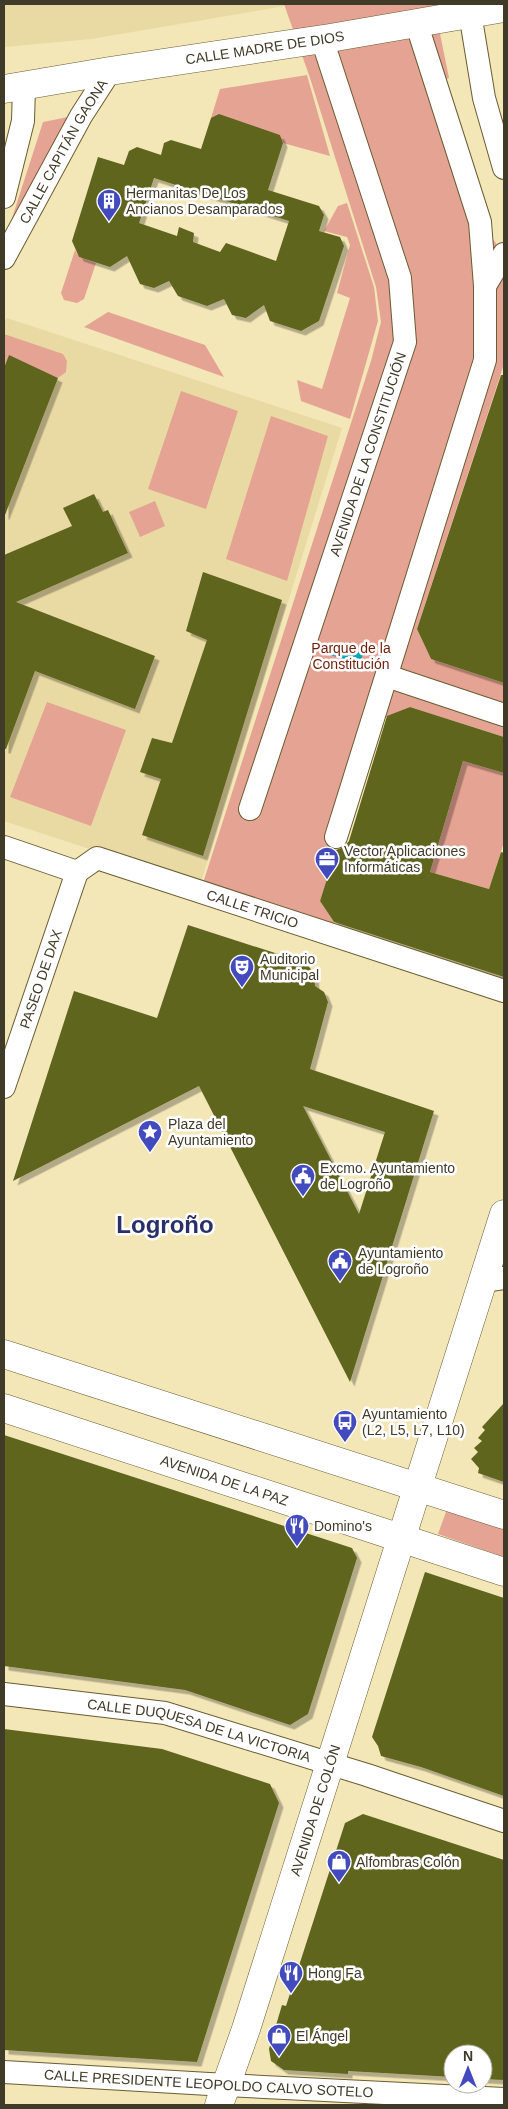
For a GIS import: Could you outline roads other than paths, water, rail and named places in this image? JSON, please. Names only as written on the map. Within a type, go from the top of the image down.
[{"type":"main road","name":"CALLE MADRE DE DIOS","points":[[14,88],[504,8]]},
{"type":"main road","name":"AVENIDA DE COLÓN","points":[[222,2095],[246,2029],[418,1487],[494,1280],[504,1214]]},
{"type":"main road","points":[[4,1354],[504,1515]]},
{"type":"main road","name":"AVENIDA DE LA PAZ","points":[[4,1408],[406,1527],[504,1572]]},
{"type":"street","points":[[470,13],[484,98],[504,168]]},
{"type":"street","points":[[336,837],[442,492],[485,360],[486,286],[480,222],[416,22]]},
{"type":"street","name":"AVENIDA DE LA CONSTITUCIÓN","points":[[250,809],[405,342],[400,278],[322,39]]},
{"type":"street","name":"CALLE CAPITÁN GAONA","points":[[4,258],[81,116],[110,71]]},
{"type":"street","points":[[4,197],[8,170],[23,121],[14,88]]},
{"type":"street","points":[[486,286],[504,254]]},
{"type":"street","points":[[387,676],[504,715]]},
{"type":"street","points":[[4,847],[77,872]]},
{"type":"street","name":"CALLE TRICIO","points":[[77,872],[97,858],[504,991]]},
{"type":"street","name":"PASEO DE DAX","points":[[4,1087],[13,1028],[77,872]]},
{"type":"street","name":"CALLE DUQUESA DE LA VICTORIA","points":[[4,1694],[165,1713],[504,1821]]},
{"type":"street","name":"CALLE PRESIDENTE LEOPOLDO CALVO SOTELO","points":[[4,2072],[222,2095],[504,2099]]},
{"type":"water","points":[[330,644],[363,654],[360,664],[327,654]]},
{"type":"place","name":"Hermanitas De Los Ancianos Desamparados","points":[[109,222]]},
{"type":"place","name":"Vector Aplicaciones Informáticas","points":[[327,880]]},
{"type":"place","name":"Auditorio Municipal","points":[[242,988]]},
{"type":"place","name":"Plaza del Ayuntamiento","points":[[150,1153]]},
{"type":"place","name":"Excmo. Ayuntamiento de Logroño","points":[[303,1197]]},
{"type":"place","name":"Ayuntamiento de Logroño","points":[[340,1282]]},
{"type":"place","name":"Ayuntamiento (L2, L5, L7, L10)","points":[[345,1443]]},
{"type":"place","name":"Domino's","points":[[297,1547]]},
{"type":"place","name":"Alfombras Colón","points":[[339,1883]]},
{"type":"place","name":"Hong Fa","points":[[291,1994]]},
{"type":"place","name":"El Ángel","points":[[279,2057]]},
{"type":"district","name":"Logroño","points":[[165,1225]]},
{"type":"park label","name":"Parque de la Constitución","points":[[351,656]]}]
